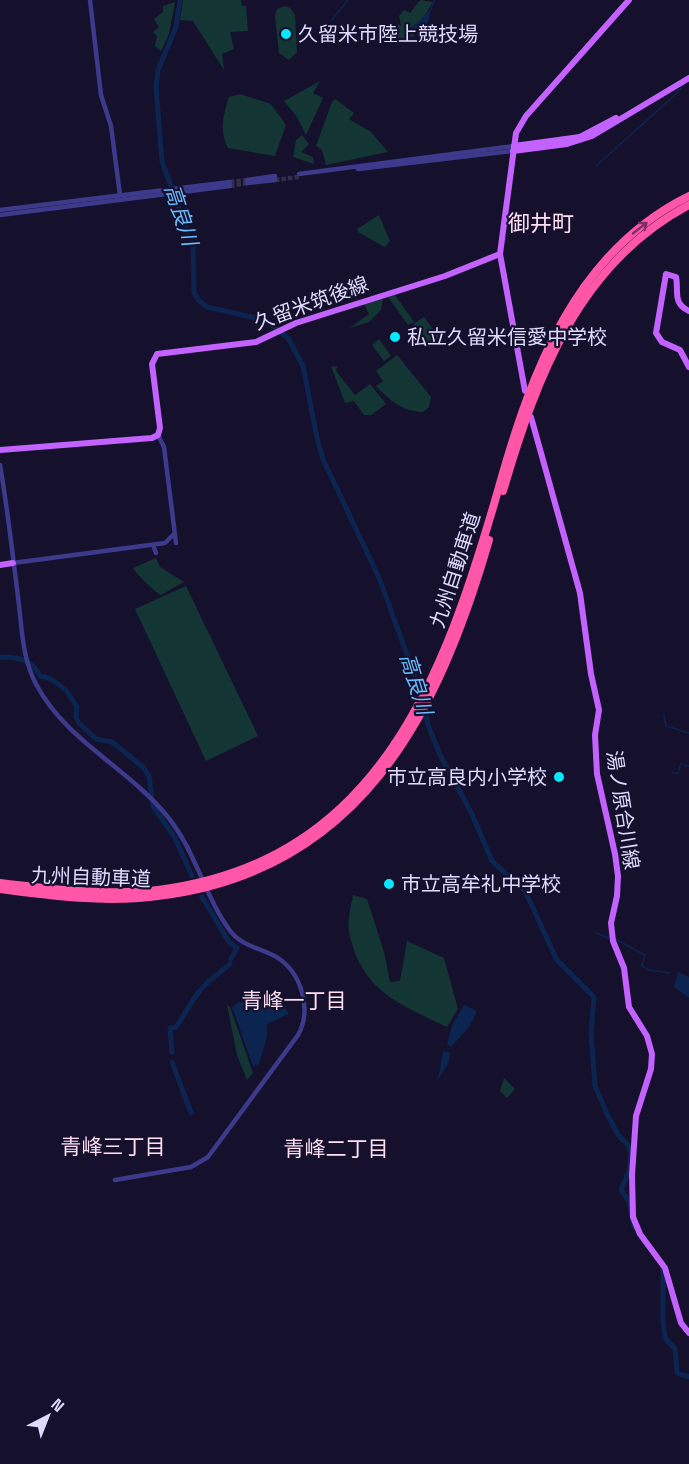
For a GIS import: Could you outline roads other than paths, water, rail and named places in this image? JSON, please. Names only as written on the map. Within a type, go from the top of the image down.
[{"type":"highway","name":"九州自動車道","points":[[428,696],[465,598],[526,398],[561,320],[586,283],[614,250],[658,214],[689,196]]},
{"type":"highway","name":"九州自動車道","points":[[0,889],[77,897],[128,898],[192,891],[235,879],[300,847],[336,820],[383,773],[428,696],[467,608],[510,467],[539,383],[567,325],[597,280],[619,256],[664,220],[689,205]]},
{"type":"highway","name":"九州自動車道","points":[[0,883],[72,891],[128,891],[191,885],[233,873],[275,854],[332,816],[377,769],[408,731]]},
{"type":"main road","points":[[525,391],[500,255],[518,127],[629,0]]},
{"type":"main road","points":[[514,149],[569,139],[592,132],[689,76]]},
{"type":"main road","name":"久留米筑後線","points":[[158,435],[160,428],[152,364],[157,354],[256,342],[296,323],[445,276],[500,255]]},
{"type":"main road","points":[[689,310],[681,306],[676,298],[676,276],[666,274],[656,333],[662,342],[680,350],[689,367]]},
{"type":"main road","name":"湯ノ原合川線","points":[[531,417],[580,593],[591,674],[599,710],[595,735],[597,774],[618,876],[617,896],[611,923],[613,941],[624,968],[629,1007],[646,1036],[652,1054],[651,1070],[636,1116],[632,1174],[633,1217],[640,1234],[665,1268],[681,1323],[689,1334]]},
{"type":"main road","points":[[0,450],[141,439],[158,435]]},
{"type":"main road","points":[[0,566],[13,563]]},
{"type":"street","points":[[90,0],[100,95],[111,126],[120,195]]},
{"type":"street","points":[[299,175],[514,149]]},
{"type":"street","points":[[247,182],[275,178]]},
{"type":"street","points":[[0,210],[230,184]]},
{"type":"street","points":[[0,215],[169,191]]},
{"type":"street","points":[[158,435],[164,447],[173,535],[176,543]]},
{"type":"street","points":[[0,465],[25,653],[42,695],[61,718],[134,782],[167,815],[183,837],[233,934],[248,946],[277,958],[289,969],[304,999],[304,1022],[292,1043],[208,1157],[191,1167],[115,1180]]},
{"type":"street","points":[[13,563],[165,543],[173,535]]},
{"type":"street","points":[[153,545],[156,553]]},
{"type":"water","points":[[431,9],[428,22],[417,35],[413,33],[412,28]]},
{"type":"water","points":[[678,972],[689,977],[689,998],[674,987]]},
{"type":"water","points":[[270,1001],[285,1007],[289,1014],[267,1024],[267,1037],[259,1064],[253,1066],[232,1007],[240,1002]]},
{"type":"water","points":[[464,1005],[477,1011],[470,1026],[451,1047],[447,1044],[453,1023]]},
{"type":"water","points":[[443,1051],[450,1053],[448,1064],[438,1080]]},
{"type":"waterway","name":"高良川","points":[[180,0],[176,27],[158,70],[156,88],[162,161],[193,247],[194,292],[198,300],[207,307],[265,320],[288,338],[303,366],[323,459],[380,580],[422,696]]},
{"type":"waterway","points":[[332,20],[348,0]]},
{"type":"waterway","points":[[431,9],[434,0]]},
{"type":"waterway","points":[[596,166],[677,93],[685,83]]},
{"type":"waterway","points":[[0,657],[18,659],[28,663],[37,670],[40,676],[51,679],[66,690],[77,707],[76,717],[79,723],[96,739],[112,742],[143,767],[149,776],[153,806],[175,838],[192,876]]},
{"type":"waterway","name":"高良川","points":[[424,705],[428,725],[441,757],[471,812],[492,861],[525,891],[557,960],[594,997],[591,1033],[595,1086],[618,1135],[628,1145],[631,1153],[629,1171],[621,1190],[629,1201],[634,1227]]},
{"type":"waterway","points":[[664,715],[666,726],[689,733]]},
{"type":"waterway","points":[[672,773],[678,773],[681,764],[689,766]]},
{"type":"waterway","points":[[202,897],[229,942],[237,948]]},
{"type":"waterway","points":[[596,933],[609,938]]},
{"type":"waterway","points":[[615,939],[645,955],[642,966],[648,970],[669,973]]},
{"type":"waterway","points":[[231,959],[235,951]]},
{"type":"waterway","points":[[220,972],[230,964]]},
{"type":"waterway","points":[[172,1052],[170,1028],[176,1027],[199,992],[218,974]]},
{"type":"waterway","points":[[172,1062],[191,1113]]},
{"type":"waterway","name":"高良川","points":[[663,1268],[665,1338],[675,1349],[677,1373],[689,1377]]},
{"type":"tunnel","points":[[275,180],[299,177]]},
{"type":"tunnel","points":[[230,182],[247,180]]},
{"type":"tunnel","points":[[230,186],[247,183]]},
{"type":"place","name":"久留米市陸上競技場","points":[[286,34]]},
{"type":"place","name":"私立久留米信愛中学校","points":[[395,337]]},
{"type":"place","name":"市立高良内小学校","points":[[559,777]]},
{"type":"place","name":"市立高牟礼中学校","points":[[389,884]]},
{"type":"district","name":"御井町","points":[[541,223]]},
{"type":"district","name":"青峰一丁目","points":[[294,1001]]},
{"type":"district","name":"青峰三丁目","points":[[113,1147]]},
{"type":"district","name":"青峰二丁目","points":[[336,1149]]}]
